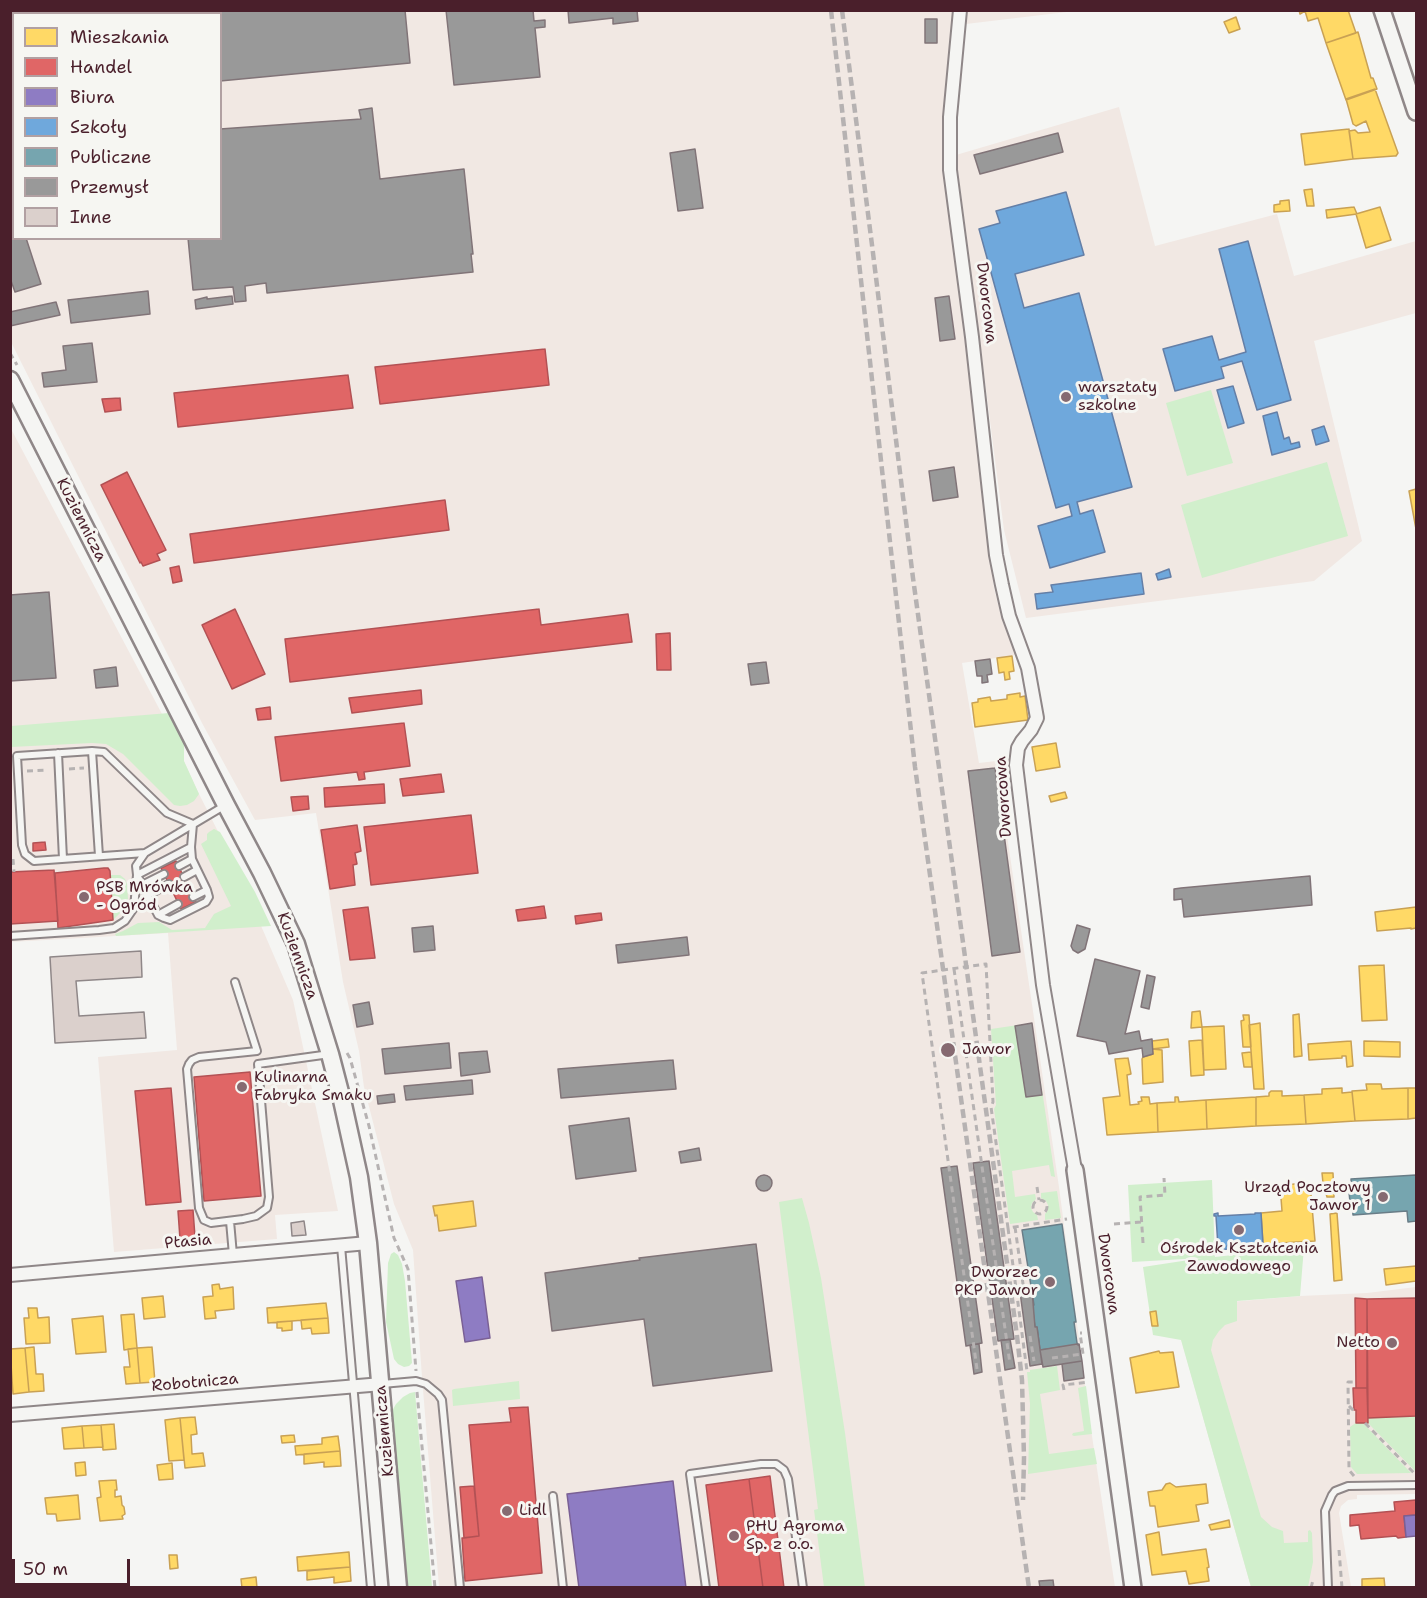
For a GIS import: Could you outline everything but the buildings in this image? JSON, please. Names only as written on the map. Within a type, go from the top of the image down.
[{"type":"main road","name":"Kuziennicza","points":[[12,384],[296,944],[330,1054],[359,1177],[368,1243],[398,1587]]},
{"type":"street","name":"Dworcowa","points":[[960,10],[950,117],[950,170],[975,360],[996,555],[1010,616],[1028,668],[1037,718],[1018,748],[1016,765],[1043,985],[1075,1170],[1133,1587]]},
{"type":"street","points":[[1382,10],[1416,112]]},
{"type":"street","name":"Ptasia","points":[[10,1275],[368,1243]]},
{"type":"street","name":"Robotnicza","points":[[10,1415],[381,1384]]},
{"type":"lane","points":[[92,751],[99,856]]},
{"type":"lane","points":[[145,853],[34,861],[25,854],[22,845],[14,757],[104,752],[168,813],[193,824]]},
{"type":"lane","points":[[58,753],[63,859]]},
{"type":"lane","points":[[10,936],[114,928],[125,921],[134,908],[136,866],[145,853],[226,805]]},
{"type":"lane","points":[[137,875],[158,915],[164,918],[170,920],[206,902],[209,897],[207,890],[192,859],[190,847],[193,824]]},
{"type":"lane","points":[[137,875],[190,847]]},
{"type":"lane","points":[[178,867],[192,859]]},
{"type":"lane","points":[[184,877],[197,870]]},
{"type":"lane","points":[[142,885],[164,874]]},
{"type":"lane","points":[[148,895],[169,884]]},
{"type":"lane","points":[[193,897],[207,890]]},
{"type":"lane","points":[[158,915],[178,904]]},
{"type":"lane","points":[[235,982],[257,1051],[269,1197],[267,1208],[256,1215],[243,1220],[211,1223],[204,1220],[199,1208],[187,1070],[192,1060],[199,1057],[257,1051]]},
{"type":"lane","points":[[258,1064],[330,1054]]},
{"type":"lane","points":[[230,1221],[233,1255]]},
{"type":"lane","points":[[341,1245],[371,1587]]},
{"type":"lane","points":[[381,1384],[416,1381],[426,1384],[442,1400],[460,1587]]},
{"type":"lane","points":[[706,1587],[690,1474],[776,1464],[784,1470],[788,1479],[803,1587]]},
{"type":"lane","points":[[1328,1587],[1325,1511],[1335,1491],[1348,1486],[1416,1485]]},
{"type":"lane","points":[[553,1496],[563,1587]]},
{"type":"path","points":[[13,859],[14,872]]},
{"type":"path","points":[[977,1369],[922,973],[986,964],[993,1102],[991,1107],[1028,1371]]},
{"type":"path","points":[[954,969],[1010,1364]]},
{"type":"path","points":[[350,1058],[369,1126],[394,1238],[408,1269],[435,1587]]},
{"type":"path","points":[[1143,1243],[1140,1197],[1165,1195],[1164,1178]]},
{"type":"path","points":[[1037,1187],[1040,1200]]},
{"type":"path","points":[[1040,1200],[1046,1203],[1047,1207],[1046,1212],[1041,1214]]},
{"type":"path","points":[[1040,1200],[1035,1202],[1033,1209],[1041,1214]]},
{"type":"path","points":[[1041,1214],[1043,1223]]},
{"type":"path","points":[[1008,1228],[1067,1219]]},
{"type":"path","points":[[1114,1224],[1142,1222]]},
{"type":"path","points":[[1015,1227],[1024,1291]]},
{"type":"path","points":[[1030,1336],[1034,1361]]},
{"type":"path","points":[[1052,1358],[1083,1353],[1081,1337]]},
{"type":"path","points":[[1064,1390],[1063,1385],[1091,1382]]},
{"type":"path","points":[[1348,1406],[1356,1413]]},
{"type":"path","points":[[1365,1423],[1415,1474]]},
{"type":"path","points":[[1311,1587],[1313,1580]]},
{"type":"path","points":[[1341,1581],[1342,1587]]},
{"type":"shaded area","points":[[11,11],[1075,11],[952,24],[944,164],[994,588],[1002,620],[1016,655],[962,663],[979,763],[996,761],[1115,1587],[439,1587],[413,1250],[394,1204],[364,1087],[359,1051],[343,982],[316,813],[255,820],[202,723],[11,342]]},
{"type":"shaded area","points":[[1119,107],[1155,246],[1277,214],[1294,276],[1416,241],[1416,313],[1314,341],[1362,541],[1314,581],[1026,618],[1004,530],[956,155]]},
{"type":"shaded area","points":[[10,427],[162,714],[234,863],[293,1000],[338,1211],[275,1215],[277,1239],[114,1252],[98,1057],[177,1050],[168,933],[11,942]]},
{"type":"shaded area","points":[[1416,1287],[1416,1494],[1357,1495],[1357,1499],[1348,1500],[1341,1506],[1339,1513],[1351,1587],[1251,1587],[1172,1307],[1300,1296],[1367,1293]]},
{"type":"green space","points":[[1211,390],[1233,463],[1187,476],[1166,403]]},
{"type":"green space","points":[[1327,462],[1348,536],[1202,578],[1181,505]]},
{"type":"green space","points":[[169,713],[184,744],[184,761],[199,794],[187,805],[174,805],[123,754],[106,744],[11,747],[11,726]]},
{"type":"green space","points":[[214,829],[220,832],[255,892],[271,926],[116,936],[115,934],[138,923],[159,922],[172,930],[205,928],[214,914],[231,906],[201,844],[207,840],[207,834]]},
{"type":"green space","points":[[111,875],[120,875],[125,879],[128,899],[126,907],[113,920]]},
{"type":"green space","points":[[1032,1023],[1055,1177],[1051,1176],[1049,1165],[1012,1171],[1015,1197],[1035,1194],[1036,1199],[1031,1208],[1038,1220],[1010,1224],[994,1109],[996,1105],[991,1029]]},
{"type":"green space","points":[[1212,1180],[1215,1257],[1304,1247],[1300,1296],[1237,1301],[1237,1321],[1225,1325],[1219,1331],[1213,1340],[1211,1350],[1261,1517],[1272,1527],[1283,1531],[1284,1543],[1308,1542],[1308,1531],[1312,1533],[1313,1562],[1308,1587],[1251,1587],[1181,1340],[1153,1335],[1143,1267],[1202,1258],[1132,1262],[1128,1185]]},
{"type":"green space","points":[[1057,1191],[1061,1218],[1045,1220],[1048,1205],[1041,1198],[1041,1193]]},
{"type":"green space","points":[[802,1198],[821,1278],[845,1433],[865,1587],[824,1587],[814,1510],[818,1509],[779,1202]]},
{"type":"green space","points":[[394,1252],[402,1264],[405,1281],[412,1363],[404,1367],[394,1359],[386,1322],[388,1263]]},
{"type":"green space","points":[[1057,1366],[1060,1390],[1040,1394],[1049,1454],[1094,1448],[1097,1464],[1028,1474],[1030,1404],[1027,1372]]},
{"type":"green space","points":[[519,1381],[520,1399],[453,1406],[452,1390],[454,1389]]},
{"type":"green space","points":[[1086,1386],[1092,1434],[1074,1436],[1073,1433],[1084,1431],[1078,1388]]},
{"type":"green space","points":[[415,1392],[432,1587],[406,1587],[392,1411],[403,1397]]},
{"type":"green space","points":[[1416,1416],[1416,1472],[1368,1423],[1368,1418]]},
{"type":"green space","points":[[1360,1420],[1411,1473],[1357,1474],[1351,1467],[1350,1427]]},
{"type":"railway","points":[[831,10],[915,767],[1029,1588]]},
{"type":"railway","points":[[842,10],[913,578],[1017,1336],[1022,1380],[1023,1500]]},
{"type":"place","name":"warsztaty szkolne","points":[[1066,397]]},
{"type":"place","name":"PSB Mrówka - Ogród","points":[[84,897]]},
{"type":"place","name":"Jawor","points":[[948,1050]]},
{"type":"place","name":"Kulinarna Fabryka Smaku","points":[[242,1087]]},
{"type":"place","name":"Urząd Pocztowy Jawor 1","points":[[1383,1197]]},
{"type":"place","name":"Ośrodek Kształcenia Zawodowego","points":[[1239,1230]]},
{"type":"place","name":"Dworzec PKP Jawor","points":[[1050,1282]]},
{"type":"place","name":"Netto","points":[[1392,1343]]},
{"type":"place","name":"Lidl","points":[[507,1511]]},
{"type":"place","name":"PHU Agroma Sp. z o.o.","points":[[734,1536]]}]
